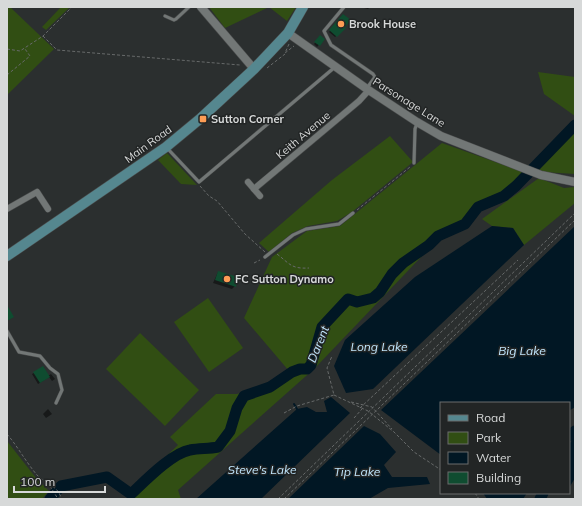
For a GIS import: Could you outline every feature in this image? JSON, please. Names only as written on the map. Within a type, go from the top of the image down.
[{"type":"main road","name":"Main Road","points":[[7,256],[166,147],[208,112],[254,69],[288,33],[303,7]]},
{"type":"street","points":[[201,7],[254,69]]},
{"type":"street","name":"Parsonage Lane","points":[[288,33],[335,67],[417,122],[442,136],[541,175],[575,182]]},
{"type":"street","name":"Keith Avenue","points":[[254,189],[359,101],[368,89]]},
{"type":"street","points":[[248,182],[260,196]]},
{"type":"street","points":[[7,209],[37,192],[48,209]]},
{"type":"lane","points":[[165,16],[170,19],[176,19],[189,7]]},
{"type":"lane","points":[[344,7],[324,31],[331,45],[375,77],[368,89]]},
{"type":"lane","points":[[166,147],[197,182],[199,182],[335,67]]},
{"type":"lane","points":[[414,163],[415,129],[417,122]]},
{"type":"lane","points":[[266,256],[293,235],[306,229],[339,224],[353,213]]},
{"type":"lane","points":[[7,331],[19,352],[40,356],[50,368],[58,374],[62,390],[56,403]]},
{"type":"path","points":[[7,49],[20,51],[43,36],[72,7]]},
{"type":"path","points":[[43,36],[57,50],[242,65]]},
{"type":"path","points":[[7,75],[30,56],[24,48]]},
{"type":"path","points":[[353,213],[414,163]]},
{"type":"path","points":[[197,182],[209,196],[217,201],[266,256],[254,263]]},
{"type":"path","points":[[278,499],[575,213]]},
{"type":"path","points":[[284,499],[575,220]]},
{"type":"path","points":[[273,252],[287,264],[298,269],[310,268]]},
{"type":"path","points":[[360,408],[518,260]]},
{"type":"path","points":[[332,356],[327,368],[334,395]]},
{"type":"path","points":[[284,413],[296,407],[334,395],[368,412],[394,432]]},
{"type":"path","points":[[349,402],[373,408],[414,452],[440,469]]},
{"type":"path","points":[[354,418],[363,409]]},
{"type":"path","points":[[7,434],[58,499]]},
{"type":"path","points":[[49,486],[55,488],[61,495],[61,499]]},
{"type":"green space","points":[[7,7],[10,7],[54,49],[7,95]]},
{"type":"green space","points":[[61,7],[70,7],[46,30],[42,27]]},
{"type":"green space","points":[[209,7],[269,7],[225,28]]},
{"type":"green space","points":[[269,7],[296,7],[287,21]]},
{"type":"green space","points":[[538,72],[575,77],[575,116],[544,94]]},
{"type":"green space","points":[[575,128],[575,174],[544,172],[536,169]]},
{"type":"green space","points":[[390,136],[413,162],[352,212],[337,221],[308,226],[292,233],[269,252],[259,243],[332,180]]},
{"type":"green space","points":[[442,143],[526,173],[506,192],[477,206],[463,222],[438,234],[411,257],[424,254],[315,368],[178,490],[181,499],[134,499],[131,490],[178,445],[170,437],[216,394],[237,394],[271,384],[289,371],[244,318],[272,257],[307,231],[340,226]]},
{"type":"green space","points":[[167,153],[197,185],[181,184],[158,160]]},
{"type":"green space","points":[[539,178],[564,188],[575,187],[575,203],[524,245],[513,228],[492,226],[482,219]]},
{"type":"green space","points":[[208,298],[243,348],[209,372],[174,322]]},
{"type":"green space","points":[[140,333],[199,390],[165,426],[106,369]]},
{"type":"green space","points":[[7,441],[36,478],[49,491],[42,499],[7,499]]},
{"type":"water","name":"Long Lake","points":[[492,226],[513,228],[524,245],[373,389],[346,393],[334,366],[345,340],[415,277]]},
{"type":"water","name":"Big Lake","points":[[575,226],[575,407],[570,410],[570,402],[440,402],[440,454],[381,410]]},
{"type":"water","name":"Steve's Lake","points":[[331,397],[350,413],[261,499],[196,499],[297,409],[307,407],[316,412],[327,412],[324,401]]},
{"type":"water","name":"Tip Lake","points":[[364,426],[380,434],[396,452],[384,465],[392,477],[427,477],[430,484],[388,488],[369,499],[288,499]]},
{"type":"water","points":[[575,437],[575,478],[570,486],[570,443]]},
{"type":"water","points":[[484,494],[526,494],[523,499],[487,499]]},
{"type":"building","name":"Brook House","points":[[343,14],[351,20],[345,27],[346,28],[337,37],[329,30]]},
{"type":"building","points":[[320,35],[325,39],[320,46],[314,42]]},
{"type":"building","name":"FC Sutton Dynamo","points":[[218,271],[238,277],[236,287],[215,280]]},
{"type":"building","points":[[7,305],[14,317],[7,321]]},
{"type":"building","points":[[43,366],[50,377],[40,383],[33,372]]},
{"type":"waterway","name":"Darent","points":[[50,499],[61,486],[107,477],[131,494],[159,468],[175,456],[190,450],[218,447],[230,431],[237,408],[244,396],[270,387],[292,372],[300,369],[307,369],[311,365],[322,327],[348,299],[357,302],[373,298],[380,292],[392,274],[403,263],[429,245],[438,236],[465,224],[478,207],[504,196],[516,186],[575,125]]},
{"type":"waterway","points":[[294,404],[297,409]]},
{"type":"waterway","name":"Darent","points":[[570,435],[575,431]]},
{"type":"waterway","name":"Darent","points":[[540,499],[542,494]]},
{"type":"place","name":"Brook House","points":[[341,24]]},
{"type":"place","name":"Sutton Corner","points":[[203,119]]},
{"type":"place","name":"FC Sutton Dynamo","points":[[227,279]]}]
